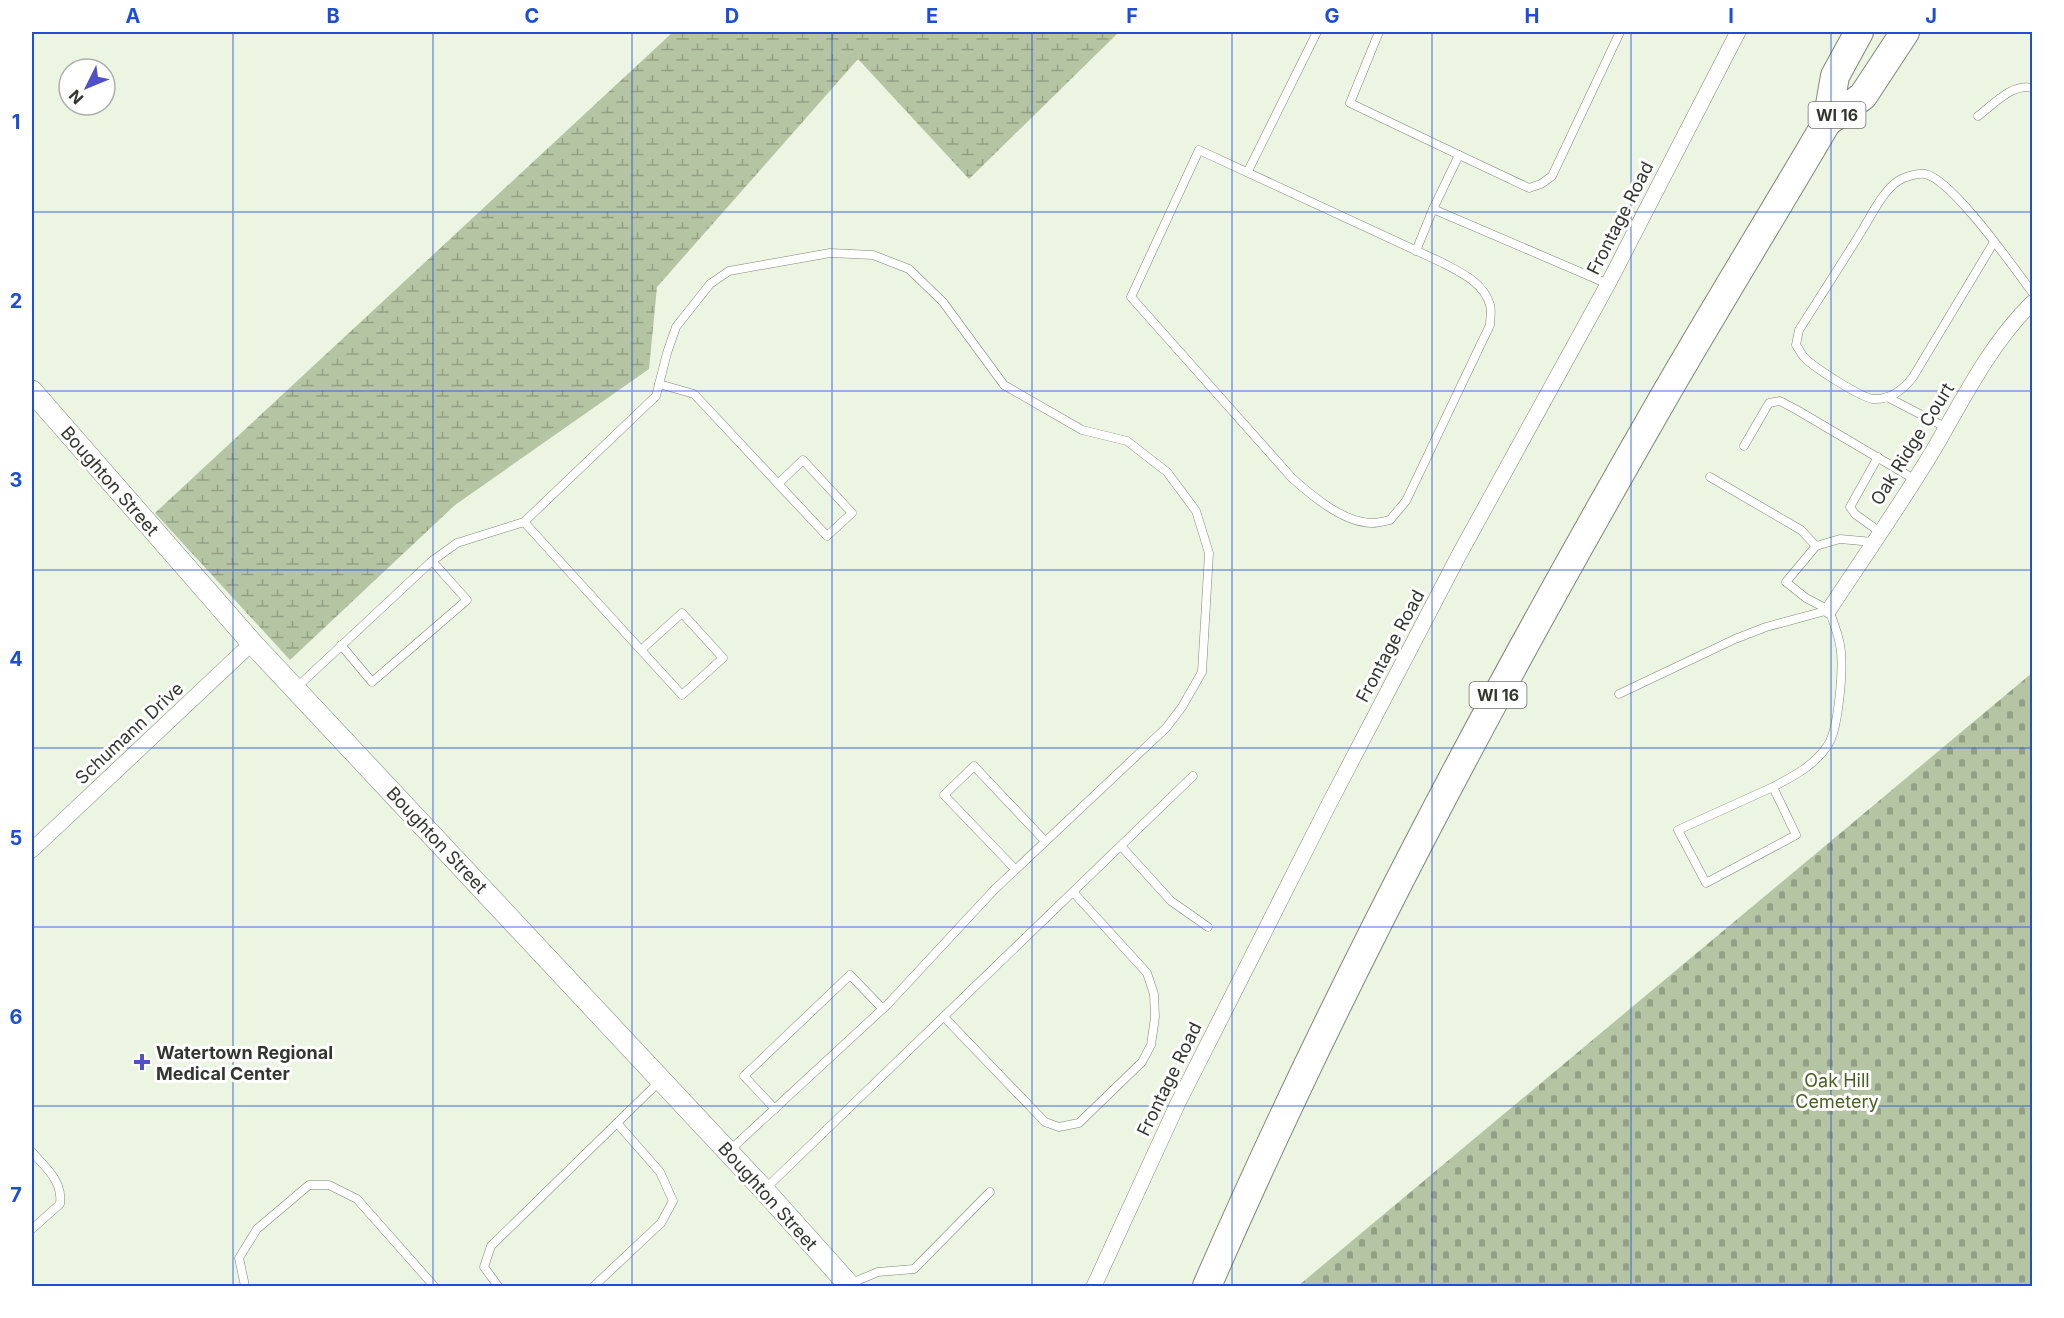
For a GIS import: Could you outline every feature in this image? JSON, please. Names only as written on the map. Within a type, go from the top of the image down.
[{"type":"highway","name":"WI 16","points":[[1207,1287],[1304,1071],[1452,781],[1628,461],[1827,123],[1835,76],[1859,32]]},
{"type":"highway","name":"WI 16","points":[[1827,123],[1863,96],[1905,32]]},
{"type":"street","name":"Frontage Road","points":[[1094,1287],[1178,1103],[1327,808],[1459,555],[1608,284],[1738,32]]},
{"type":"street","name":"Oak Ridge Court","points":[[1829,610],[1938,443],[1945,427],[1998,344],[2032,303]]},
{"type":"street","name":"Boughton Street","points":[[32,391],[252,644],[764,1190],[849,1286]]},
{"type":"street","name":"Schumann Drive","points":[[32,850],[252,644]]},
{"type":"lane","points":[[1248,171],[1317,32]]},
{"type":"lane","points":[[1379,32],[1350,103],[1530,188],[1552,176],[1620,32]]},
{"type":"lane","points":[[1978,116],[2013,89],[2032,88]]},
{"type":"lane","points":[[1198,150],[1248,171],[1467,275],[1484,292],[1491,307],[1490,325],[1406,501],[1390,520],[1371,523],[1347,517],[1318,501],[1292,478],[1131,297],[1198,150]]},
{"type":"lane","points":[[1416,251],[1459,155]]},
{"type":"lane","points":[[1994,242],[1913,378],[1903,390],[1887,397],[1872,399],[1809,363],[1802,356],[1796,345],[1799,330],[1877,207],[1898,182],[1911,176],[1924,174],[1940,182],[1994,242],[2032,292]]},
{"type":"lane","points":[[1433,209],[1608,284]]},
{"type":"lane","points":[[295,689],[432,561],[457,543],[524,522],[656,396],[676,327],[710,284],[729,271],[830,253],[873,255],[909,269],[943,302],[1004,386],[1082,430],[1127,441],[1167,472],[1196,511],[1209,553],[1202,672],[1182,707],[1166,728],[1015,869],[883,1009],[728,1152]]},
{"type":"lane","points":[[659,384],[694,394],[827,537],[852,513],[803,460],[778,484]]},
{"type":"lane","points":[[1887,397],[1945,427]]},
{"type":"lane","points":[[1744,446],[1768,403],[1780,402],[1914,479]]},
{"type":"lane","points":[[1877,537],[1850,507],[1878,457]]},
{"type":"lane","points":[[1710,477],[1801,530],[1816,546]]},
{"type":"lane","points":[[524,522],[682,695],[723,658],[682,613],[641,650]]},
{"type":"lane","points":[[1773,787],[1796,835],[1706,883],[1677,830],[1797,774],[1813,762],[1829,743],[1841,680],[1840,645],[1829,610],[1806,598],[1786,582],[1816,546],[1840,539],[1877,537]]},
{"type":"lane","points":[[341,645],[372,682],[467,600],[432,561]]},
{"type":"lane","points":[[1619,694],[1735,639],[1766,627],[1829,610]]},
{"type":"lane","points":[[1015,869],[944,795],[974,766],[1045,841]]},
{"type":"lane","points":[[764,1190],[1193,776]]},
{"type":"lane","points":[[1121,846],[1171,901],[1208,927]]},
{"type":"lane","points":[[944,1017],[1045,1122],[1059,1127],[1079,1123],[1142,1062],[1151,1045],[1155,1017],[1154,994],[1147,973],[1073,892]]},
{"type":"lane","points":[[775,1109],[744,1076],[850,975],[883,1009]]},
{"type":"lane","points":[[498,1287],[484,1267],[491,1246],[661,1080]]},
{"type":"lane","points":[[594,1287],[661,1223],[673,1201],[660,1172],[617,1123]]},
{"type":"lane","points":[[32,1152],[56,1179],[62,1194],[60,1204],[32,1229]]},
{"type":"lane","points":[[245,1287],[239,1258],[257,1229],[309,1185],[329,1185],[357,1199],[434,1287]]},
{"type":"lane","points":[[849,1286],[878,1272],[914,1269],[990,1192]]},
{"type":"green space","points":[[673,32],[1119,32],[969,179],[858,59],[657,287],[649,369],[455,505],[290,660],[155,513]]},
{"type":"green space","name":"Oak Hill Cemetery","points":[[2032,673],[2032,1286],[1298,1286]]},
{"type":"place","name":"Watertown Regional Medical Center","points":[[142,1062]]}]
